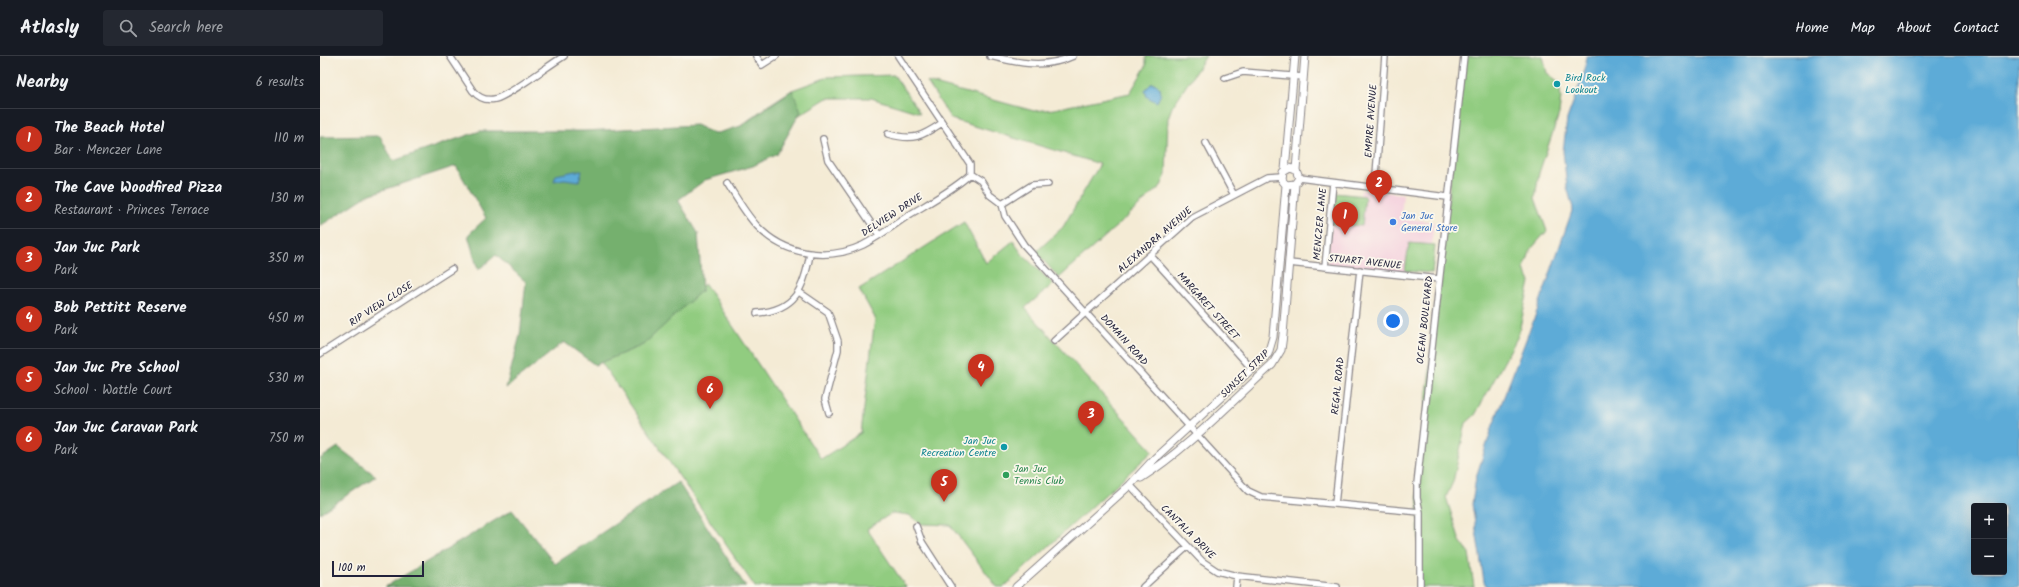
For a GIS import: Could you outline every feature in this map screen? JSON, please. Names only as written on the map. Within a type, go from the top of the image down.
[{"type":"street","points":[[450,56],[473,91],[478,96],[489,100],[502,97],[564,56]]},
{"type":"street","points":[[756,56],[762,65],[776,56]]},
{"type":"street","points":[[898,56],[970,164],[970,174]]},
{"type":"street","points":[[990,56],[1032,64],[1051,63],[1073,56]]},
{"type":"street","points":[[1295,56],[1285,170],[1282,177],[1286,185],[1297,181],[1333,182],[1447,197]]},
{"type":"street","name":"SUNSET STRIP","points":[[1130,485],[1157,468],[1272,364],[1278,356],[1282,344],[1297,181],[1296,170],[1305,56]]},
{"type":"street","name":"EMPIRE AVENUE","points":[[1375,188],[1385,56]]},
{"type":"street","name":"OCEAN BOULEVARD","points":[[1420,587],[1420,512],[1417,498],[1417,484],[1447,197],[1464,56]]},
{"type":"street","points":[[1225,78],[1243,72],[1303,77]]},
{"type":"street","points":[[888,134],[903,138],[915,137],[942,123]]},
{"type":"street","points":[[823,139],[828,160],[879,235]]},
{"type":"street","points":[[1206,143],[1234,195]]},
{"type":"street","points":[[1285,170],[1290,168],[1296,170]]},
{"type":"street","name":"DOMAIN ROAD","points":[[970,174],[981,181],[990,195],[1002,204],[1005,216],[1024,245],[1087,312],[1252,494],[1261,497],[1420,512]]},
{"type":"street","name":"DELVIEW DRIVE","points":[[727,183],[751,220],[765,234],[782,245],[810,254],[844,252],[862,245],[970,174]]},
{"type":"street","name":"ALEXANDRA AVENUE","points":[[1054,341],[1192,217],[1266,178],[1282,177]]},
{"type":"street","name":"MENCZER LANE","points":[[1325,266],[1333,182]]},
{"type":"street","points":[[1002,204],[1032,185],[1048,184]]},
{"type":"street","name":"SUNSET STRIP","points":[[1016,587],[1130,485],[1155,458],[1253,370],[1268,354],[1273,344],[1286,185]]},
{"type":"street","points":[[757,313],[772,312],[783,308],[799,292],[805,279],[810,254]]},
{"type":"street","name":"MARGARET STREET","points":[[1150,255],[1253,370]]},
{"type":"street","name":"STUART AVENUE","points":[[1289,263],[1438,279]]},
{"type":"street","name":"RIP VIEW CLOSE","points":[[320,354],[452,269]]},
{"type":"street","name":"REGAL ROAD","points":[[1335,504],[1360,270]]},
{"type":"street","points":[[799,292],[828,312],[838,341],[838,350],[825,399],[829,413]]},
{"type":"street","name":"CANTALA DRIVE","points":[[1130,485],[1209,567],[1222,573],[1238,576],[1310,586],[1337,587]]},
{"type":"street","points":[[916,526],[922,542],[951,587]]},
{"type":"street","points":[[1143,587],[1188,546]]},
{"type":"street","points":[[1236,587],[1238,576]]},
{"type":"shaded area","points":[[1361,190],[1403,194],[1401,218],[1434,222],[1431,246],[1411,245],[1407,273],[1327,265],[1332,221],[1357,223]]},
{"type":"green space","points":[[1146,56],[1206,56],[1172,107],[1168,118],[1166,175],[1161,186],[1059,278],[1036,252],[1063,227],[1100,164],[951,119],[927,82],[1034,111],[1054,109],[1130,93],[1146,66]]},
{"type":"green space","points":[[1464,56],[1543,56],[1547,73],[1559,82],[1561,97],[1559,114],[1539,173],[1535,198],[1547,231],[1531,249],[1524,269],[1530,282],[1518,336],[1475,415],[1466,423],[1453,482],[1446,497],[1460,541],[1469,553],[1474,587],[1420,587],[1417,484]]},
{"type":"green space","points":[[894,75],[920,113],[871,98],[827,98],[793,119],[738,128],[767,106],[792,90],[828,77]]},
{"type":"green space","points":[[792,90],[801,111],[777,154],[753,166],[705,180],[678,200],[698,233],[702,290],[643,345],[595,365],[564,342],[506,388],[520,335],[526,282],[496,255],[478,270],[468,235],[486,218],[456,166],[368,195],[320,226],[320,137],[380,136],[393,161],[480,131],[584,131],[696,125],[714,134],[741,126]]},
{"type":"green space","points":[[1335,193],[1365,196],[1362,226],[1332,224]]},
{"type":"green space","points":[[964,222],[986,263],[1013,241],[1023,255],[1053,284],[1025,308],[1153,451],[1004,587],[997,587],[950,525],[921,524],[909,515],[892,513],[867,529],[906,587],[755,587],[599,359],[705,284],[821,459],[861,433],[875,318],[859,289]]},
{"type":"green space","points":[[1409,243],[1435,245],[1432,273],[1405,271]]},
{"type":"green space","points":[[338,447],[376,476],[320,513],[320,459]]},
{"type":"green space","points":[[678,482],[746,587],[385,587],[512,510],[555,564]]},
{"type":"water","points":[[1586,56],[2019,56],[2019,587],[1487,587],[1484,582],[1472,504],[1476,477],[1493,425],[1537,311],[1573,208],[1567,187],[1563,151],[1567,119],[1585,70]]},
{"type":"water","points":[[1152,83],[1156,84],[1160,88],[1161,94],[1157,102],[1147,97],[1145,90]]},
{"type":"water","points":[[582,171],[579,181],[564,179],[554,181],[556,175]]},
{"type":"place","name":"Bird Rock Lookout","points":[[1557,84]]},
{"type":"place","name":"The Cave Woodfired Pizza","points":[[1379,203]]},
{"type":"place","name":"Jan Juc General Store","points":[[1393,222]]},
{"type":"place","name":"The Beach Hotel","points":[[1345,235]]},
{"type":"place","name":"Bob Pettitt Reserve","points":[[981,387]]},
{"type":"place","name":"Jan Juc Caravan Park","points":[[710,409]]},
{"type":"place","name":"Jan Juc Park","points":[[1091,434]]},
{"type":"place","name":"Jan Juc Recreation Centre","points":[[1004,447]]},
{"type":"place","name":"Jan Juc Tennis Club","points":[[1006,475]]},
{"type":"place","name":"Jan Juc Pre School","points":[[944,502]]}]
